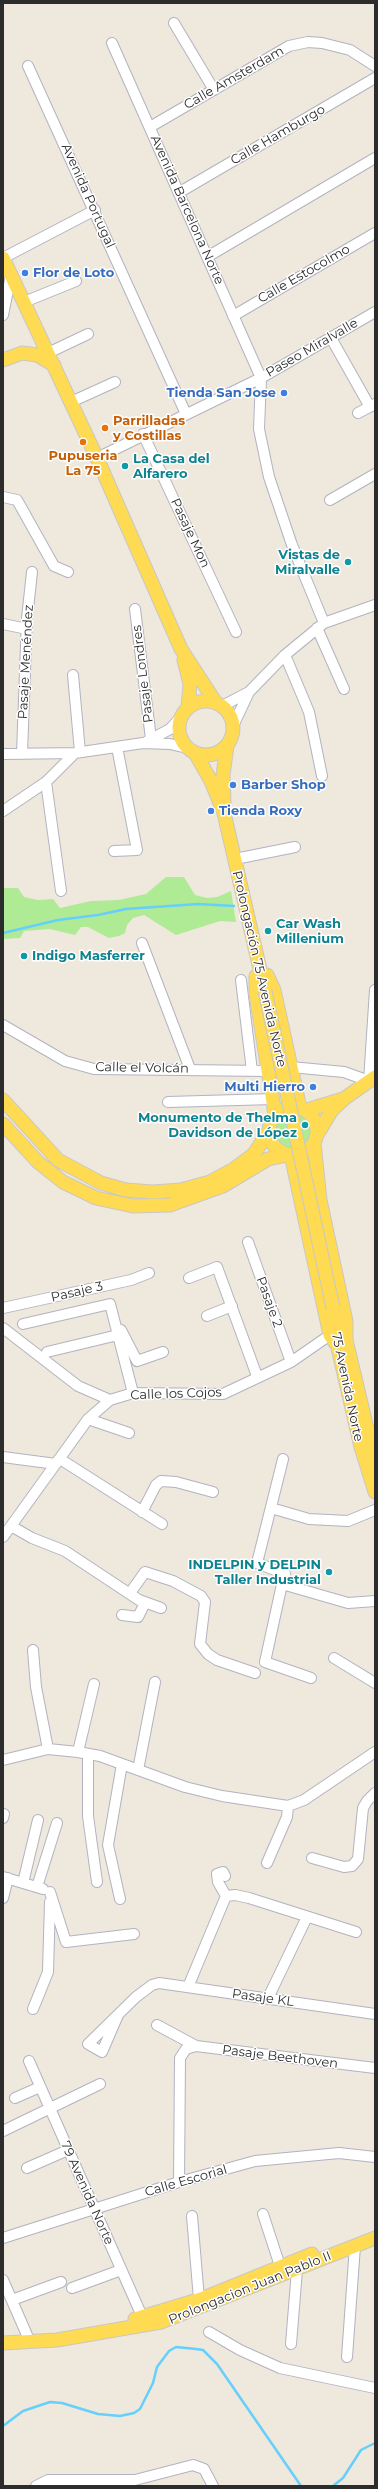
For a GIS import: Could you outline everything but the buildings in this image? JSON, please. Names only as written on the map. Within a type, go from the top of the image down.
[{"type":"main road","points":[[3,258],[72,402],[181,649],[190,684],[179,734],[191,751],[212,755],[227,746],[231,740],[234,726],[229,712],[219,704],[181,649]]},
{"type":"main road","points":[[3,360],[22,353],[37,355],[54,365]]},
{"type":"main road","points":[[185,712],[202,701],[219,704]]},
{"type":"main road","name":"Prolongación 75 Avenida Norte","points":[[224,813],[223,774],[227,746]]},
{"type":"main road","name":"Prolongación 75 Avenida Norte","points":[[191,751],[211,781],[224,813],[265,991],[334,1311]]},
{"type":"main road","points":[[256,952],[274,990],[291,1067],[303,1109],[316,1121],[320,1200],[346,1321],[338,1340]]},
{"type":"main road","points":[[3,1100],[58,1160],[101,1183],[126,1190],[153,1192],[181,1190],[210,1182],[234,1169],[254,1154],[268,1132],[275,1115],[256,994],[256,952]]},
{"type":"main road","points":[[3,1124],[38,1162],[63,1182],[96,1198],[133,1206],[170,1205],[223,1186],[268,1159],[303,1153],[316,1139],[332,1110],[345,1098],[372,1079]]},
{"type":"main road","points":[[275,1115],[286,1107],[303,1109],[345,1098]]},
{"type":"main road","points":[[268,1132],[276,1149],[289,1155]]},
{"type":"main road","points":[[289,1155],[338,1340]]},
{"type":"main road","name":"75 Avenida Norte","points":[[334,1311],[338,1340],[360,1447],[375,1492]]},
{"type":"main road","name":"75 Avenida Norte","points":[[338,1340],[370,1424],[375,1462]]},
{"type":"main road","name":"Prolongacion Juan Pablo II","points":[[3,2343],[29,2338],[101,2334],[144,2321],[375,2229]]},
{"type":"main road","name":"Prolongacion Juan Pablo II","points":[[144,2321],[188,2314],[375,2238]]},
{"type":"main road","name":"Prolongacion Juan Pablo II","points":[[3,2334],[29,2338]]},
{"type":"street","points":[[174,23],[214,90]]},
{"type":"street","name":"Calle Amsterdam","points":[[150,127],[290,46],[308,42],[322,43],[350,50],[375,66]]},
{"type":"street","name":"Avenida Barcelona Norte","points":[[112,43],[180,192],[261,378]]},
{"type":"street","name":"Avenida Portugal","points":[[28,66],[95,210],[186,414]]},
{"type":"street","name":"Calle Hamburgo","points":[[180,192],[375,78]]},
{"type":"street","points":[[207,257],[375,158]]},
{"type":"street","points":[[3,258],[95,210]]},
{"type":"street","name":"Calle Estocolmo","points":[[233,316],[375,233]]},
{"type":"street","points":[[3,315],[11,275]]},
{"type":"street","points":[[24,302],[76,280]]},
{"type":"street","name":"Paseo Miralvalle","points":[[97,458],[143,434],[261,378],[375,312]]},
{"type":"street","points":[[48,353],[88,334]]},
{"type":"street","points":[[331,338],[372,406],[358,413]]},
{"type":"street","points":[[261,378],[259,429],[269,476],[292,545],[344,689]]},
{"type":"street","points":[[72,402],[115,382]]},
{"type":"street","name":"Pasaje Mon","points":[[143,434],[236,632]]},
{"type":"street","points":[[330,500],[375,474]]},
{"type":"street","points":[[3,497],[17,500],[54,566],[68,572]]},
{"type":"street","name":"Pasaje Menéndez","points":[[22,754],[27,629],[32,572]]},
{"type":"street","points":[[234,726],[249,692],[285,655],[321,625],[375,606]]},
{"type":"street","name":"Pasaje Londres","points":[[135,609],[147,741]]},
{"type":"street","points":[[3,624],[27,629]]},
{"type":"street","points":[[285,655],[309,712],[322,776]]},
{"type":"street","points":[[3,811],[46,782],[77,752],[73,675]]},
{"type":"street","points":[[219,704],[249,692]]},
{"type":"street","points":[[3,754],[77,752],[117,747],[147,741],[170,729],[185,712]]},
{"type":"street","points":[[147,741],[170,744],[191,751]]},
{"type":"street","points":[[114,851],[137,850],[117,747]]},
{"type":"street","points":[[46,782],[61,891]]},
{"type":"street","points":[[235,859],[296,847]]},
{"type":"street","points":[[142,943],[190,1069]]},
{"type":"street","points":[[241,980],[252,1071]]},
{"type":"street","points":[[291,1067],[344,1072],[372,1079],[375,990]]},
{"type":"street","name":"Calle el Volcán","points":[[3,1025],[65,1061],[94,1069],[268,1071]]},
{"type":"street","points":[[168,1102],[273,1099]]},
{"type":"street","name":"Pasaje 2","points":[[248,1242],[291,1362]]},
{"type":"street","points":[[189,1278],[217,1267],[257,1376]]},
{"type":"street","name":"Pasaje 3","points":[[3,1308],[131,1280],[149,1273]]},
{"type":"street","points":[[23,1324],[110,1304],[120,1333],[133,1393]]},
{"type":"street","points":[[206,1316],[232,1306]]},
{"type":"street","points":[[4,1331],[78,1386],[110,1400]]},
{"type":"street","points":[[47,1352],[120,1333]]},
{"type":"street","points":[[120,1333],[137,1361],[163,1352]]},
{"type":"street","name":"Calle los Cojos","points":[[3,1537],[88,1419],[110,1400],[133,1393],[223,1394],[257,1376],[338,1340]]},
{"type":"street","points":[[88,1419],[129,1433]]},
{"type":"street","points":[[3,1457],[58,1462],[162,1524]]},
{"type":"street","points":[[283,1459],[257,1563],[286,1574],[282,1584],[264,1662],[311,1678]]},
{"type":"street","points":[[142,1512],[156,1484],[161,1481],[176,1482],[213,1492]]},
{"type":"street","points":[[271,1508],[309,1519],[348,1521],[375,1510]]},
{"type":"street","points":[[11,1526],[32,1538],[65,1551],[145,1603],[161,1608]]},
{"type":"street","points":[[130,1593],[146,1572],[173,1582],[201,1596],[205,1602],[200,1644],[217,1660],[255,1673]]},
{"type":"street","points":[[282,1584],[348,1603],[375,1601]]},
{"type":"street","points":[[122,1616],[138,1617],[145,1603]]},
{"type":"street","points":[[33,1650],[36,1686],[48,1749]]},
{"type":"street","points":[[334,1658],[375,1683]]},
{"type":"street","points":[[138,1770],[155,1682]]},
{"type":"street","points":[[94,1684],[83,1753],[88,1816],[97,1882]]},
{"type":"street","points":[[3,1760],[48,1749],[83,1753],[122,1764],[185,1787],[214,1794],[288,1806],[304,1800],[375,1752]]},
{"type":"street","points":[[120,1899],[108,1845],[122,1764]]},
{"type":"street","points":[[312,1858],[344,1867],[352,1866],[358,1859],[364,1808],[367,1801],[375,1794]]},
{"type":"street","points":[[267,1863],[286,1818],[288,1806]]},
{"type":"street","points":[[23,1883],[38,1820]]},
{"type":"street","points":[[37,1888],[57,1823]]},
{"type":"street","points":[[225,1876],[223,1872],[217,1874],[218,1882],[226,1896]]},
{"type":"street","points":[[3,1898],[6,1878],[50,1892]]},
{"type":"street","points":[[50,1892],[66,1942],[134,1934]]},
{"type":"street","points":[[33,2009],[48,1972],[50,1892]]},
{"type":"street","points":[[226,1896],[235,1894],[356,1932]]},
{"type":"street","points":[[188,1987],[226,1896]]},
{"type":"street","points":[[268,1998],[307,1917]]},
{"type":"street","name":"Pasaje KL","points":[[118,2015],[152,1985],[159,1983],[375,2011]]},
{"type":"street","points":[[157,2026],[191,2047],[180,2058],[179,2182]]},
{"type":"street","name":"Pasaje Beethoven","points":[[191,2047],[375,2068]]},
{"type":"street","name":"79 Avenida Norte","points":[[29,2062],[144,2321]]},
{"type":"street","points":[[3,2131],[100,2084]]},
{"type":"street","points":[[15,2098],[40,2087]]},
{"type":"street","points":[[27,2168],[68,2150]]},
{"type":"street","name":"Calle Escorial","points":[[3,2238],[179,2182],[255,2161],[339,2153],[375,2157]]},
{"type":"street","points":[[263,2214],[280,2266]]},
{"type":"street","points":[[192,2216],[199,2299]]},
{"type":"street","points":[[347,2357],[355,2246]]},
{"type":"street","points":[[72,2288],[121,2270]]},
{"type":"street","points":[[291,2344],[297,2270]]},
{"type":"street","points":[[3,2280],[29,2338]]},
{"type":"street","points":[[12,2300],[61,2282]]},
{"type":"street","points":[[209,2332],[240,2350],[280,2368],[375,2388]]},
{"type":"street","points":[[36,2486],[49,2483],[135,2480],[193,2464],[204,2469],[213,2486]]},
{"type":"green space","points":[[166,877],[184,877],[195,895],[207,898],[217,897],[231,891],[236,922],[220,921],[176,935],[144,915],[133,918],[127,925],[125,933],[109,938],[88,927],[81,927],[75,935],[50,929],[24,931],[20,938],[3,939],[3,888],[18,888],[24,897],[38,900],[53,899],[60,908],[91,901],[119,900],[146,894]]},
{"type":"green space","points":[[294,1111],[302,1113],[308,1117],[312,1123],[314,1131],[312,1139],[308,1145],[302,1149],[294,1151],[286,1149],[280,1145],[276,1139],[274,1131],[276,1123],[280,1117],[286,1113]]},
{"type":"waterway","points":[[3,933],[58,920],[98,915],[126,909],[198,904],[234,906]]},
{"type":"waterway","points":[[3,2426],[23,2411],[50,2402],[62,2403],[98,2414],[120,2416],[134,2413],[140,2409],[153,2383],[157,2367],[169,2351],[176,2347],[203,2350],[217,2364],[301,2486]]},
{"type":"waterway","points":[[333,2486],[343,2478],[361,2450],[375,2443]]},
{"type":"place","name":"Flor de Loto","points":[[25,273]]},
{"type":"place","name":"Tienda San Jose","points":[[284,393]]},
{"type":"place","name":"Parrilladas y Costillas","points":[[105,428]]},
{"type":"place","name":"Pupuseria La 75","points":[[83,442]]},
{"type":"place","name":"La Casa del Alfarero","points":[[125,466]]},
{"type":"place","name":"Vistas de Miralvalle","points":[[348,562]]},
{"type":"place","name":"Barber Shop","points":[[233,785]]},
{"type":"place","name":"Tienda Roxy","points":[[211,811]]},
{"type":"place","name":"Car Wash Millenium","points":[[268,931]]},
{"type":"place","name":"Indigo Masferrer","points":[[24,956]]},
{"type":"place","name":"Multi Hierro","points":[[313,1087]]},
{"type":"place","name":"Monumento de Thelma Davidson de López","points":[[305,1125]]},
{"type":"place","name":"INDELPIN y DELPIN Taller Industrial","points":[[329,1572]]}]
